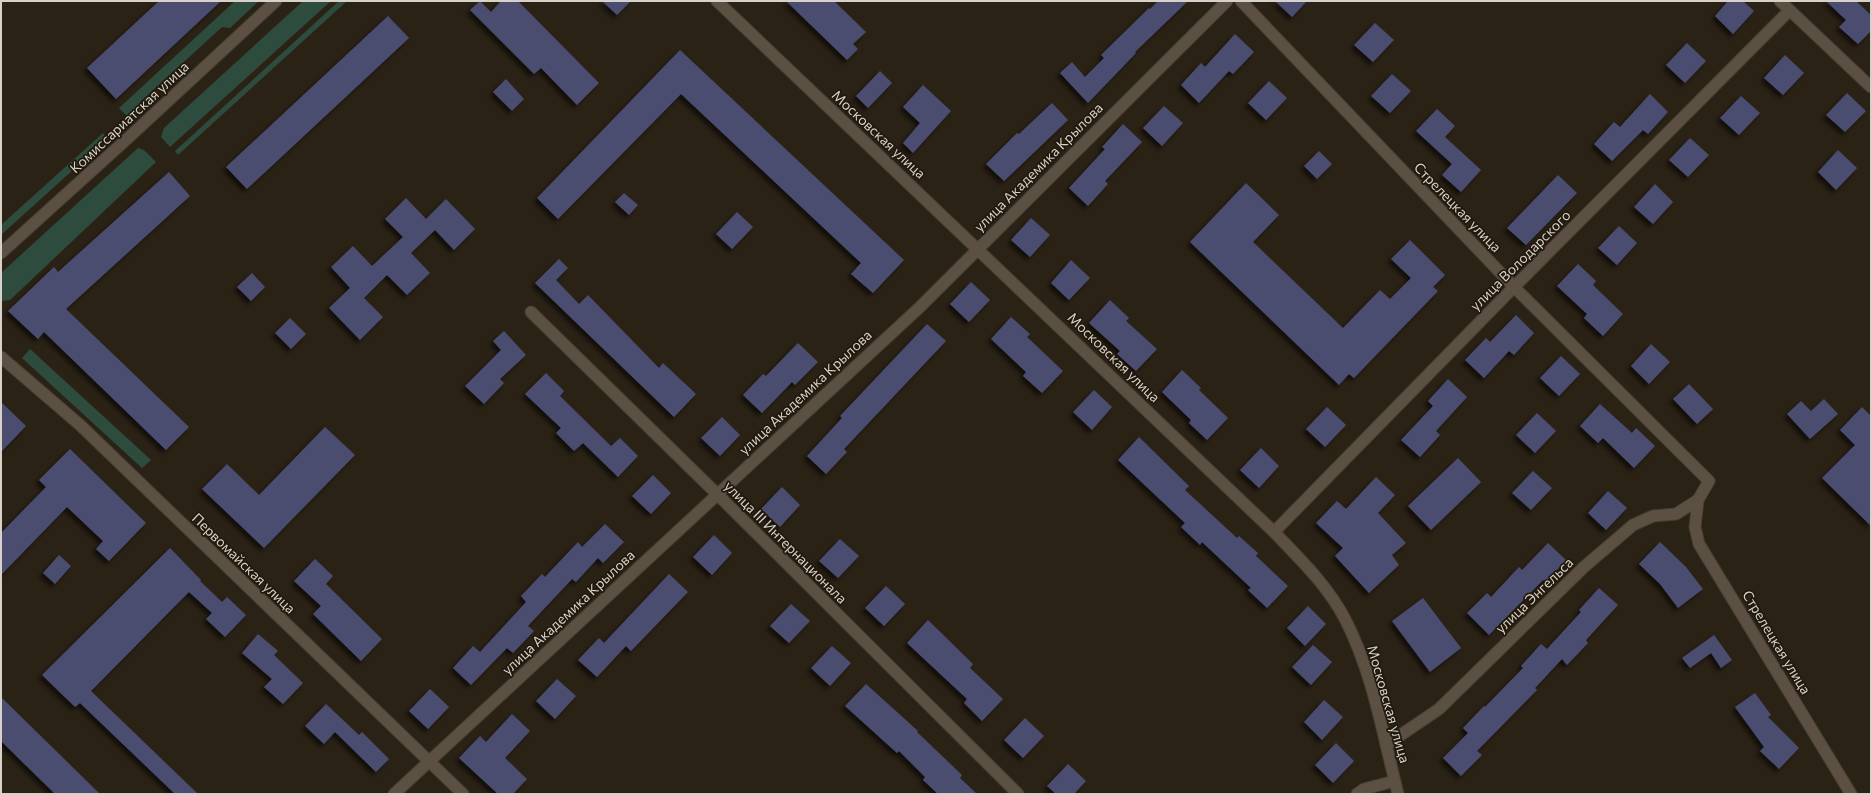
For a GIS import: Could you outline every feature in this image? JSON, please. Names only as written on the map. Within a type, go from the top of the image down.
[{"type":"street","name":"Комиссариатская улица","points":[[1,253],[276,1]]},
{"type":"street","name":"Московская улица","points":[[716,1],[978,248],[1274,532],[1321,582],[1345,618],[1362,657],[1398,794]]},
{"type":"street","name":"улица Академика Крылова","points":[[394,794],[920,307],[1227,1]]},
{"type":"street","name":"Стрелецкая улица","points":[[1241,1],[1514,287],[1708,482]]},
{"type":"street","points":[[1780,1],[1871,87]]},
{"type":"street","name":"улица Володарского","points":[[1274,532],[1514,287],[1789,11]]},
{"type":"street","name":"улица III Интернационала","points":[[531,312],[717,494],[1018,794]]},
{"type":"street","name":"Первомайская улица","points":[[1,357],[80,424],[463,794]]},
{"type":"street","name":"улица Энгельса","points":[[1386,745],[1439,709],[1584,567],[1633,525],[1653,516],[1676,514],[1698,500],[1708,482]]},
{"type":"street","name":"Стрелецкая улица","points":[[1698,500],[1695,527],[1700,544],[1851,794]]},
{"type":"street","points":[[1357,794],[1364,789],[1395,781]]},
{"type":"green space","points":[[235,1],[259,1],[230,28],[222,27],[140,102],[142,109],[133,117],[128,117],[119,108]]},
{"type":"green space","points":[[303,1],[331,1],[170,147],[161,137],[164,128]]},
{"type":"green space","points":[[339,1],[347,1],[178,155],[175,151]]},
{"type":"green space","points":[[103,133],[106,137],[105,141],[1,235],[1,225]]},
{"type":"green space","points":[[138,148],[144,150],[156,162],[10,300],[1,301],[1,273]]},
{"type":"green space","points":[[30,349],[151,460],[142,468],[22,358]]},
{"type":"building","points":[[159,1],[221,1],[116,99],[87,68]]},
{"type":"building","points":[[480,1],[491,12],[501,1],[518,1],[599,83],[577,105],[541,68],[534,74],[470,10]]},
{"type":"building","points":[[602,1],[631,1],[617,15]]},
{"type":"building","points":[[786,1],[834,1],[866,32],[853,44],[858,49],[847,60]]},
{"type":"building","points":[[1158,1],[1188,1],[1135,52],[1136,53],[1088,103],[1060,73],[1072,62],[1085,77],[1104,58],[1101,55]]},
{"type":"building","points":[[1275,1],[1307,1],[1292,17]]},
{"type":"building","points":[[1728,1],[1743,1],[1754,11],[1733,34],[1715,16]]},
{"type":"building","points":[[1826,1],[1856,1],[1871,15],[1871,31],[1858,44],[1839,27],[1846,20]]},
{"type":"building","points":[[388,16],[409,38],[247,189],[226,167]]},
{"type":"building","points":[[1375,23],[1394,40],[1373,62],[1354,45]]},
{"type":"building","points":[[1235,34],[1254,52],[1233,74],[1229,71],[1199,103],[1181,85],[1201,63],[1205,67]]},
{"type":"building","points":[[1687,43],[1706,61],[1685,83],[1666,65]]},
{"type":"building","points":[[680,50],[904,260],[873,293],[851,274],[861,263],[681,94],[558,219],[537,198]]},
{"type":"building","points":[[1785,55],[1804,73],[1783,95],[1764,78]]},
{"type":"building","points":[[880,71],[892,83],[868,108],[856,96]]},
{"type":"building","points":[[1392,74],[1411,91],[1390,113],[1371,96]]},
{"type":"building","points":[[506,79],[524,99],[512,111],[493,92]]},
{"type":"building","points":[[1269,81],[1287,98],[1266,120],[1248,103]]},
{"type":"building","points":[[923,85],[951,111],[913,153],[903,143],[920,123],[903,107]]},
{"type":"building","points":[[1847,93],[1866,111],[1845,132],[1826,115]]},
{"type":"building","points":[[1650,94],[1668,112],[1648,134],[1643,130],[1612,161],[1594,144],[1614,122],[1620,127]]},
{"type":"building","points":[[1741,96],[1760,113],[1739,135],[1720,118]]},
{"type":"building","points":[[1052,103],[1068,120],[1004,181],[986,164],[1017,133],[1019,134]]},
{"type":"building","points":[[1164,106],[1183,123],[1162,146],[1143,128]]},
{"type":"building","points":[[1437,109],[1455,126],[1445,137],[1481,170],[1461,192],[1442,175],[1452,164],[1416,131]]},
{"type":"building","points":[[1123,124],[1142,142],[1105,181],[1108,184],[1088,206],[1069,188],[1105,149],[1102,147]]},
{"type":"building","points":[[1690,138],[1709,155],[1688,177],[1669,160]]},
{"type":"building","points":[[1838,150],[1857,168],[1836,190],[1818,172]]},
{"type":"building","points":[[1319,151],[1332,164],[1317,179],[1304,166]]},
{"type":"building","points":[[169,172],[190,196],[66,309],[189,427],[166,450],[44,332],[38,339],[8,311],[54,267],[58,272]]},
{"type":"building","points":[[1558,175],[1577,193],[1526,245],[1507,228]]},
{"type":"building","points":[[1246,183],[1279,215],[1253,242],[1343,328],[1380,290],[1390,299],[1411,278],[1391,259],[1410,240],[1445,275],[1433,287],[1438,291],[1354,378],[1349,374],[1339,385],[1190,242]]},
{"type":"building","points":[[1655,184],[1673,202],[1653,224],[1634,207]]},
{"type":"building","points":[[624,193],[638,205],[629,215],[615,202]]},
{"type":"building","points":[[406,198],[426,219],[446,199],[475,229],[454,250],[435,230],[411,253],[430,273],[407,295],[387,275],[364,298],[383,317],[360,340],[329,308],[350,288],[331,267],[353,246],[372,266],[403,237],[385,219]]},
{"type":"building","points":[[737,212],[753,227],[732,249],[716,234]]},
{"type":"building","points":[[1031,218],[1050,235],[1030,257],[1011,240]]},
{"type":"building","points":[[1619,226],[1637,243],[1617,265],[1598,248]]},
{"type":"building","points":[[559,259],[568,268],[556,280],[579,304],[588,295],[659,368],[663,363],[696,394],[674,417],[535,283]]},
{"type":"building","points":[[1071,260],[1090,278],[1069,300],[1051,283]]},
{"type":"building","points":[[1578,264],[1596,281],[1593,285],[1623,314],[1603,336],[1584,318],[1587,314],[1557,286]]},
{"type":"building","points":[[252,273],[265,287],[251,301],[237,287]]},
{"type":"building","points":[[971,282],[990,300],[969,322],[950,304]]},
{"type":"building","points":[[1110,300],[1129,318],[1126,321],[1157,349],[1136,371],[1117,354],[1120,351],[1089,323]]},
{"type":"building","points":[[1516,315],[1534,333],[1514,355],[1509,351],[1484,378],[1465,360],[1486,338],[1490,342]]},
{"type":"building","points":[[1011,317],[1030,334],[1027,337],[1063,371],[1042,393],[1023,376],[1026,372],[991,339]]},
{"type":"building","points":[[290,318],[306,334],[291,349],[275,333]]},
{"type":"building","points":[[927,324],[946,341],[844,449],[847,452],[826,474],[807,456],[842,418],[840,416]]},
{"type":"building","points":[[504,331],[526,355],[500,379],[504,383],[484,404],[465,386],[501,350],[493,341]]},
{"type":"building","points":[[798,343],[818,362],[795,385],[792,382],[762,413],[743,395],[763,374],[766,376]]},
{"type":"building","points":[[1651,344],[1670,362],[1649,384],[1631,366]]},
{"type":"building","points":[[1561,356],[1580,374],[1559,396],[1540,378]]},
{"type":"building","points":[[1182,370],[1201,388],[1199,390],[1228,418],[1207,440],[1189,423],[1191,420],[1162,392]]},
{"type":"building","points":[[546,373],[564,391],[560,396],[611,446],[620,438],[638,456],[618,477],[583,443],[574,451],[556,433],[561,428],[525,394]]},
{"type":"building","points":[[1448,379],[1467,397],[1436,431],[1440,435],[1420,457],[1401,440],[1433,406],[1428,401]]},
{"type":"building","points":[[1689,384],[1713,409],[1697,424],[1673,399]]},
{"type":"building","points":[[1094,390],[1112,407],[1092,430],[1073,412]]},
{"type":"building","points":[[1824,399],[1838,414],[1810,439],[1787,414],[1801,401],[1811,411]]},
{"type":"building","points":[[1,402],[26,426],[1,452]]},
{"type":"building","points":[[1600,404],[1632,433],[1636,428],[1655,446],[1634,468],[1603,438],[1598,443],[1580,426]]},
{"type":"building","points":[[1327,407],[1346,425],[1325,447],[1306,429]]},
{"type":"building","points":[[1862,407],[1871,416],[1871,526],[1822,478],[1855,445],[1840,430]]},
{"type":"building","points":[[1537,413],[1556,431],[1535,453],[1516,435]]},
{"type":"building","points":[[722,417],[740,435],[720,456],[701,438]]},
{"type":"building","points":[[325,427],[355,455],[264,548],[202,489],[227,464],[259,495]]},
{"type":"building","points":[[1139,437],[1189,486],[1185,490],[1237,538],[1239,536],[1258,553],[1256,556],[1288,586],[1267,608],[1248,590],[1251,588],[1202,542],[1200,545],[1181,527],[1185,523],[1118,460]]},
{"type":"building","points":[[1261,448],[1279,466],[1259,488],[1240,470]]},
{"type":"building","points":[[70,449],[146,523],[109,561],[96,549],[103,541],[67,507],[1,575],[1,533],[46,487],[39,480]]},
{"type":"building","points":[[1458,458],[1481,482],[1431,530],[1408,506]]},
{"type":"building","points":[[1533,471],[1552,488],[1531,510],[1512,493]]},
{"type":"building","points":[[653,475],[671,493],[651,514],[632,496]]},
{"type":"building","points":[[1376,477],[1395,495],[1378,513],[1406,543],[1392,555],[1399,565],[1369,593],[1335,556],[1343,548],[1316,523],[1337,501],[1346,509]]},
{"type":"building","points":[[782,487],[800,505],[780,527],[761,509]]},
{"type":"building","points":[[1608,491],[1627,508],[1606,530],[1588,513]]},
{"type":"building","points":[[605,524],[624,542],[603,563],[598,558],[576,582],[572,579],[528,626],[534,631],[513,653],[507,648],[471,685],[453,668],[473,646],[480,652],[526,602],[521,596],[542,574],[545,577],[578,542],[582,547]]},
{"type":"building","points":[[714,535],[732,553],[712,575],[693,557]]},
{"type":"building","points":[[840,539],[859,556],[838,578],[819,561]]},
{"type":"building","points":[[1660,542],[1686,567],[1703,589],[1678,608],[1660,584],[1639,564]]},
{"type":"building","points":[[1548,543],[1566,560],[1546,582],[1543,580],[1489,635],[1467,613],[1487,593],[1491,597],[1519,567],[1522,570]]},
{"type":"building","points":[[170,548],[201,580],[200,581],[222,602],[227,597],[246,615],[225,637],[206,619],[212,613],[189,592],[91,691],[198,794],[175,794],[80,703],[75,707],[42,675]]},
{"type":"building","points":[[59,555],[71,566],[55,584],[43,573]]},
{"type":"building","points":[[315,559],[333,576],[326,584],[382,639],[361,661],[313,614],[321,606],[294,581]]},
{"type":"building","points":[[669,574],[688,592],[631,651],[626,646],[597,677],[578,660],[599,638],[604,643]]},
{"type":"building","points":[[886,586],[905,604],[884,626],[865,608]]},
{"type":"building","points":[[1599,588],[1618,605],[1586,640],[1588,643],[1567,665],[1562,659],[1535,688],[1537,690],[1477,751],[1482,755],[1461,776],[1443,758],[1468,733],[1463,728],[1523,668],[1521,666],[1541,644],[1547,649],[1581,612],[1579,610]]},
{"type":"building","points":[[1423,598],[1461,648],[1430,672],[1392,621]]},
{"type":"building","points":[[791,604],[810,621],[789,643],[770,626]]},
{"type":"building","points":[[1308,606],[1326,624],[1305,646],[1287,628]]},
{"type":"building","points":[[928,620],[973,664],[970,668],[1003,699],[982,721],[964,703],[967,699],[907,643]]},
{"type":"building","points":[[258,634],[278,651],[274,655],[303,683],[283,704],[264,687],[272,679],[242,653]]},
{"type":"building","points":[[1714,635],[1732,660],[1721,668],[1711,653],[1690,668],[1682,658]]},
{"type":"building","points":[[1313,645],[1332,662],[1311,685],[1292,667]]},
{"type":"building","points":[[832,646],[851,663],[830,686],[811,668]]},
{"type":"building","points":[[557,679],[576,696],[555,719],[536,701]]},
{"type":"building","points":[[866,684],[918,731],[917,732],[962,775],[960,778],[977,794],[938,794],[923,780],[925,777],[899,751],[897,753],[845,706]]},
{"type":"building","points":[[430,689],[449,707],[428,729],[409,711]]},
{"type":"building","points":[[1755,693],[1771,715],[1768,717],[1799,748],[1779,769],[1760,751],[1764,747],[1735,707]]},
{"type":"building","points":[[1,697],[100,794],[55,794],[1,741]]},
{"type":"building","points":[[1324,700],[1343,717],[1322,740],[1304,722]]},
{"type":"building","points":[[326,704],[359,735],[362,732],[389,759],[376,772],[335,732],[324,744],[305,726]]},
{"type":"building","points":[[512,714],[530,731],[505,758],[527,779],[513,794],[498,794],[459,758],[480,736],[486,742]]},
{"type":"building","points":[[1025,718],[1044,736],[1023,758],[1004,740]]},
{"type":"building","points":[[1336,743],[1354,761],[1333,783],[1315,765]]},
{"type":"building","points":[[1068,764],[1086,781],[1074,794],[1056,794],[1047,786]]}]
